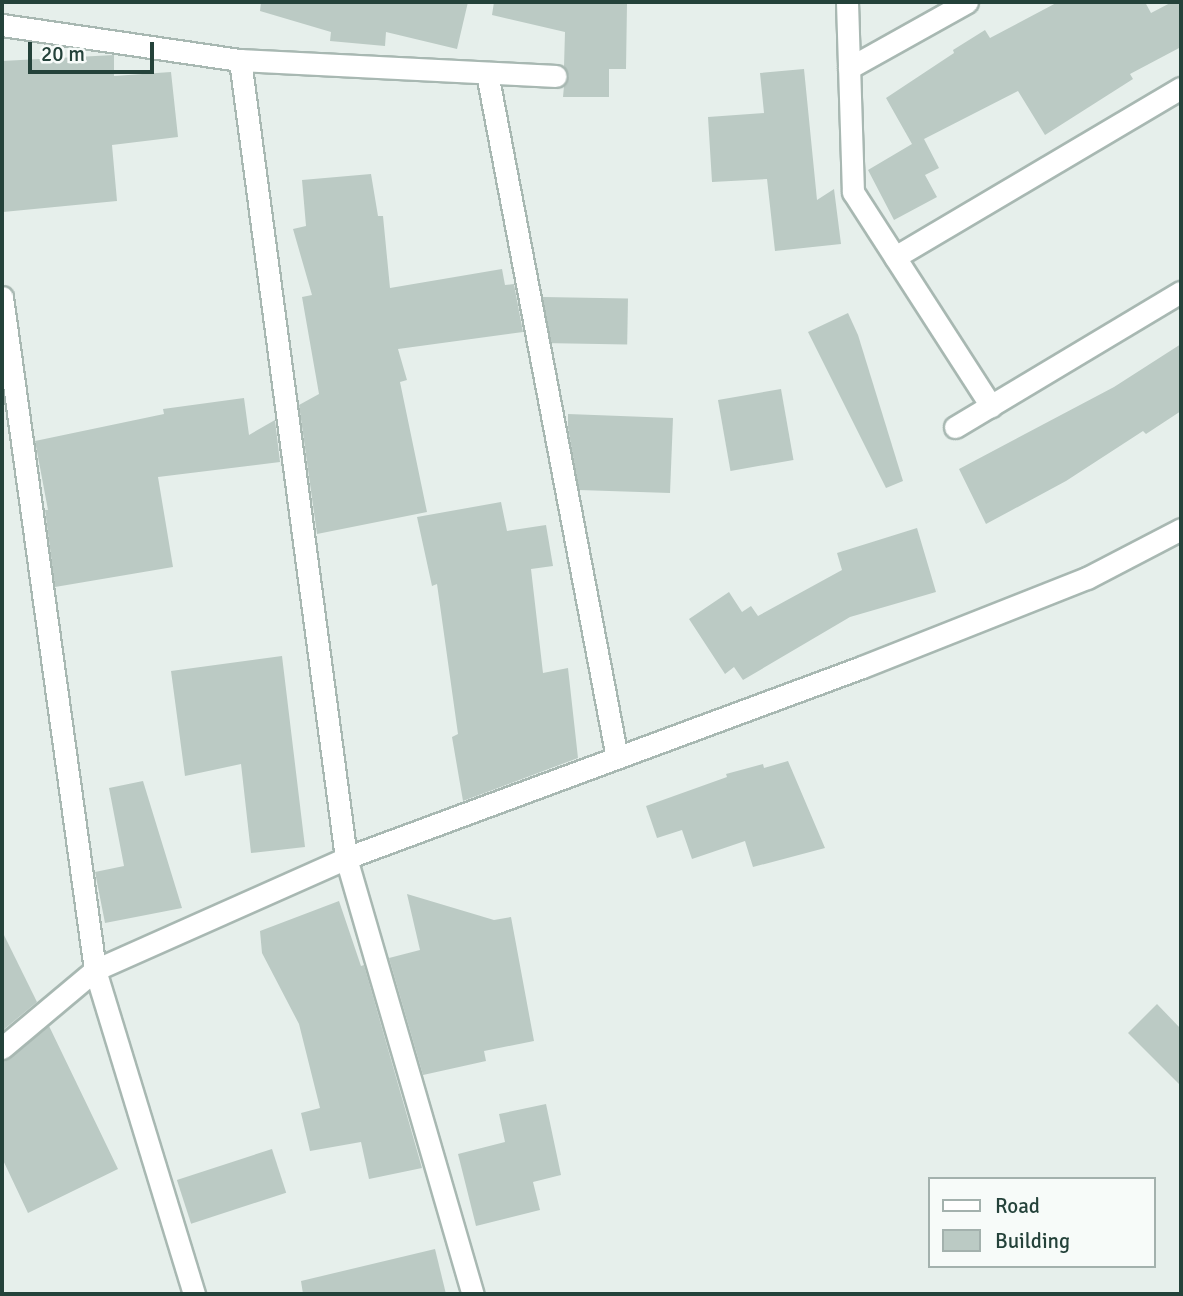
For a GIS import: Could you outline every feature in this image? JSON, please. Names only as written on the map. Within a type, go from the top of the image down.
[{"type":"street","points":[[847,2],[853,192],[991,406]]},
{"type":"street","points":[[849,68],[967,2]]},
{"type":"street","points":[[2,26],[240,60],[556,76]]},
{"type":"street","points":[[240,60],[346,858],[473,1294]]},
{"type":"street","points":[[487,74],[617,758]]},
{"type":"street","points":[[894,257],[1181,88]]},
{"type":"street","points":[[955,427],[1181,292]]},
{"type":"street","points":[[2,297],[95,970],[194,1294]]},
{"type":"street","points":[[2,1048],[95,970],[346,858],[617,758],[1087,578],[1181,529]]},
{"type":"building","points":[[261,2],[468,2],[457,49],[386,32],[385,46],[330,41],[331,32],[260,11]]},
{"type":"building","points":[[494,2],[627,4],[626,69],[609,69],[609,97],[563,97],[569,76],[564,66],[565,32],[492,15]]},
{"type":"building","points":[[1058,2],[1145,2],[1151,13],[1172,2],[1181,2],[1181,47],[1130,74],[1133,79],[1045,135],[1018,91],[924,139],[939,168],[925,175],[937,197],[894,220],[868,170],[912,144],[886,98],[985,30],[990,38]]},
{"type":"building","points":[[114,55],[114,76],[171,72],[178,137],[112,145],[117,201],[3,212],[2,61]]},
{"type":"building","points":[[804,69],[817,200],[834,189],[841,244],[775,251],[767,179],[712,182],[708,117],[764,113],[760,73]]},
{"type":"building","points":[[371,174],[378,216],[383,216],[390,288],[502,269],[505,285],[514,284],[523,332],[398,349],[407,380],[400,382],[427,512],[317,534],[299,405],[319,394],[302,297],[312,295],[293,229],[306,226],[302,180]]},
{"type":"building","points":[[543,297],[628,298],[627,344],[542,343]]},
{"type":"building","points":[[848,313],[858,335],[903,481],[886,488],[808,332]]},
{"type":"building","points":[[1181,344],[1181,411],[1146,434],[1143,431],[1066,481],[986,524],[959,469],[1114,387]]},
{"type":"building","points":[[781,389],[794,460],[730,471],[718,400]]},
{"type":"building","points":[[244,398],[249,435],[275,420],[280,462],[158,477],[173,567],[55,587],[45,510],[48,510],[35,441],[164,414],[163,409]]},
{"type":"building","points":[[568,414],[673,418],[670,493],[579,490]]},
{"type":"building","points":[[501,502],[507,531],[546,525],[553,566],[531,569],[543,673],[568,668],[578,758],[463,801],[452,737],[458,734],[437,584],[432,586],[417,517]]},
{"type":"building","points":[[917,528],[936,592],[850,617],[743,680],[734,667],[725,674],[689,619],[729,592],[742,612],[751,606],[758,616],[842,570],[837,553]]},
{"type":"building","points":[[282,656],[305,847],[251,853],[241,764],[185,776],[171,671]]},
{"type":"building","points":[[788,761],[825,848],[753,867],[745,841],[692,859],[682,830],[657,838],[646,806],[727,777],[726,774],[763,764],[764,768]]},
{"type":"building","points":[[143,781],[182,908],[105,923],[95,872],[124,866],[109,788]]},
{"type":"building","points":[[407,894],[494,920],[511,917],[534,1041],[484,1051],[486,1061],[423,1075],[389,958],[420,950]]},
{"type":"building","points":[[339,901],[361,966],[364,965],[422,1168],[369,1179],[361,1142],[310,1151],[301,1113],[320,1108],[299,1024],[262,953],[260,931]]},
{"type":"building","points":[[2,931],[37,1002],[2,1031]]},
{"type":"building","points":[[1157,1004],[1181,1029],[1181,1086],[1128,1033]]},
{"type":"building","points":[[49,1026],[118,1169],[28,1213],[2,1158],[2,1061],[10,1058]]},
{"type":"building","points":[[546,1104],[561,1175],[533,1182],[540,1210],[476,1226],[458,1154],[505,1142],[499,1114]]},
{"type":"building","points":[[272,1149],[286,1193],[191,1224],[177,1180]]},
{"type":"building","points":[[435,1249],[446,1294],[303,1294],[301,1281]]}]
